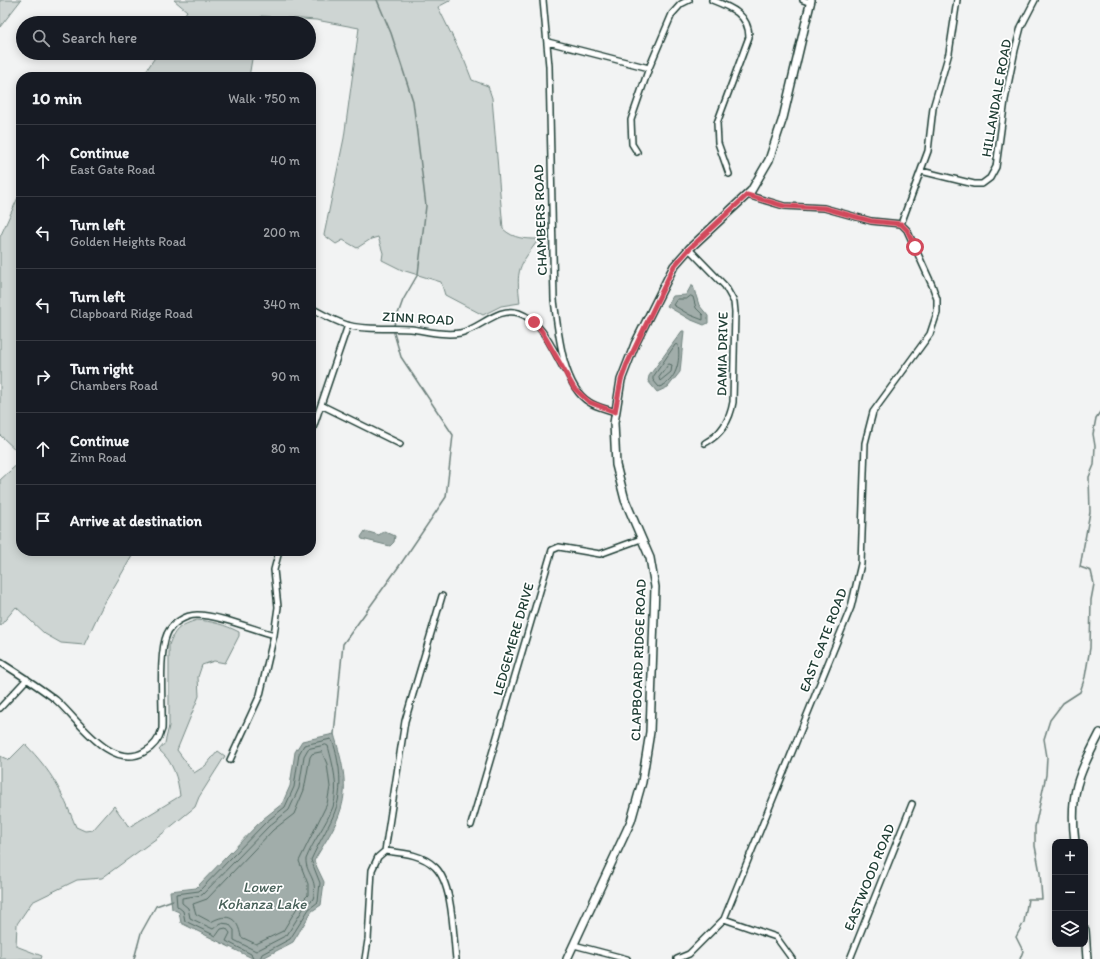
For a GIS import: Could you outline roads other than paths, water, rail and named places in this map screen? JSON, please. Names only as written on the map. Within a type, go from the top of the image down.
[{"type":"main road","name":"CLAPBOARD RIDGE ROAD","points":[[567,959],[624,838],[636,806],[647,760],[651,714],[655,593],[653,569],[620,483],[615,445],[615,412],[621,380],[635,344],[674,266],[689,249],[747,195],[763,172],[776,143],[811,1]]},
{"type":"main road","points":[[1075,839],[1072,814],[1078,778],[1100,733]]},
{"type":"main road","points":[[1086,947],[1087,959]]},
{"type":"street","name":"CHAMBERS ROAD","points":[[543,0],[548,42],[554,300],[566,371],[574,388],[589,402],[615,412]]},
{"type":"street","points":[[637,152],[632,144],[631,120],[672,14],[681,4],[688,0]]},
{"type":"street","points":[[712,0],[741,15],[748,28],[748,37],[717,123],[718,143],[729,174]]},
{"type":"street","points":[[803,0],[811,1]]},
{"type":"street","points":[[747,195],[784,206],[824,208],[871,221],[901,224],[928,151],[933,108],[949,53],[957,0]]},
{"type":"street","name":"HILLANDALE ROAD","points":[[921,171],[974,184],[982,184],[990,178],[996,167],[1005,100],[1021,27],[1035,0]]},
{"type":"street","points":[[548,42],[650,68]]},
{"type":"street","name":"EAST GATE ROAD","points":[[677,959],[689,954],[724,919],[851,607],[861,564],[865,443],[873,412],[921,347],[935,322],[937,299],[907,230],[901,224]]},
{"type":"street","name":"DAMIA DRIVE","points":[[689,249],[731,294],[735,312],[733,402],[731,414],[714,438],[706,443]]},
{"type":"street","name":"ZINN ROAD","points":[[316,310],[348,325],[384,329],[410,329],[450,334],[470,329],[504,312],[518,312],[534,322],[541,330],[566,371]]},
{"type":"street","points":[[316,420],[348,325]]},
{"type":"street","points":[[321,405],[400,444]]},
{"type":"street","name":"LEDGEMERE DRIVE","points":[[471,825],[552,550],[558,547],[600,554],[641,538]]},
{"type":"street","points":[[230,760],[260,695],[274,635],[278,607],[274,570],[278,556]]},
{"type":"street","points":[[364,959],[368,940],[372,870],[378,857],[385,851],[405,721],[442,596]]},
{"type":"street","points":[[0,662],[27,679],[58,702],[109,752],[130,757],[151,748],[160,737],[162,729],[162,654],[167,633],[174,624],[196,615],[209,617],[274,635]]},
{"type":"street","points":[[0,708],[27,679]]},
{"type":"street","name":"EASTWOOD ROAD","points":[[850,959],[912,804]]},
{"type":"street","points":[[385,851],[409,854],[423,859],[435,866],[443,879],[450,906],[456,959]]},
{"type":"street","points":[[724,919],[776,937],[792,959]]},
{"type":"street","points":[[574,945],[627,959]]},
{"type":"water","points":[[691,286],[693,286],[699,305],[708,316],[708,323],[704,325],[689,319],[667,306],[673,296],[686,295]]},
{"type":"water","points":[[682,331],[684,331],[680,372],[668,387],[657,392],[648,381],[649,376]]},
{"type":"water","points":[[365,531],[379,535],[384,531],[395,536],[394,542],[390,546],[362,539],[361,537]]},
{"type":"water","name":"Lower Kohanza Lake","points":[[334,734],[343,771],[343,800],[336,822],[314,861],[324,882],[321,905],[312,911],[293,942],[261,959],[254,959],[181,923],[179,912],[172,909],[170,891],[196,888],[263,819],[282,804],[290,786],[295,752],[302,741]]},
{"type":"waterway","points":[[377,0],[391,33],[413,101],[426,206],[418,274],[403,300],[394,325]]},
{"type":"waterway","points":[[334,734],[343,644],[402,562],[446,497],[453,435],[401,357],[394,333]]},
{"type":"waterway","points":[[1020,959],[1023,951],[1016,937],[1024,922],[1028,899],[1042,899],[1040,873],[1035,846],[1035,827],[1046,775],[1047,757],[1044,739],[1050,720],[1063,703],[1080,692],[1085,677],[1090,648],[1091,600],[1094,584],[1091,571],[1080,567],[1090,512],[1089,477],[1094,465],[1095,446],[1093,434],[1096,418],[1100,412]]},
{"type":"waterway","points":[[134,959],[141,933],[156,906],[173,900]]}]
